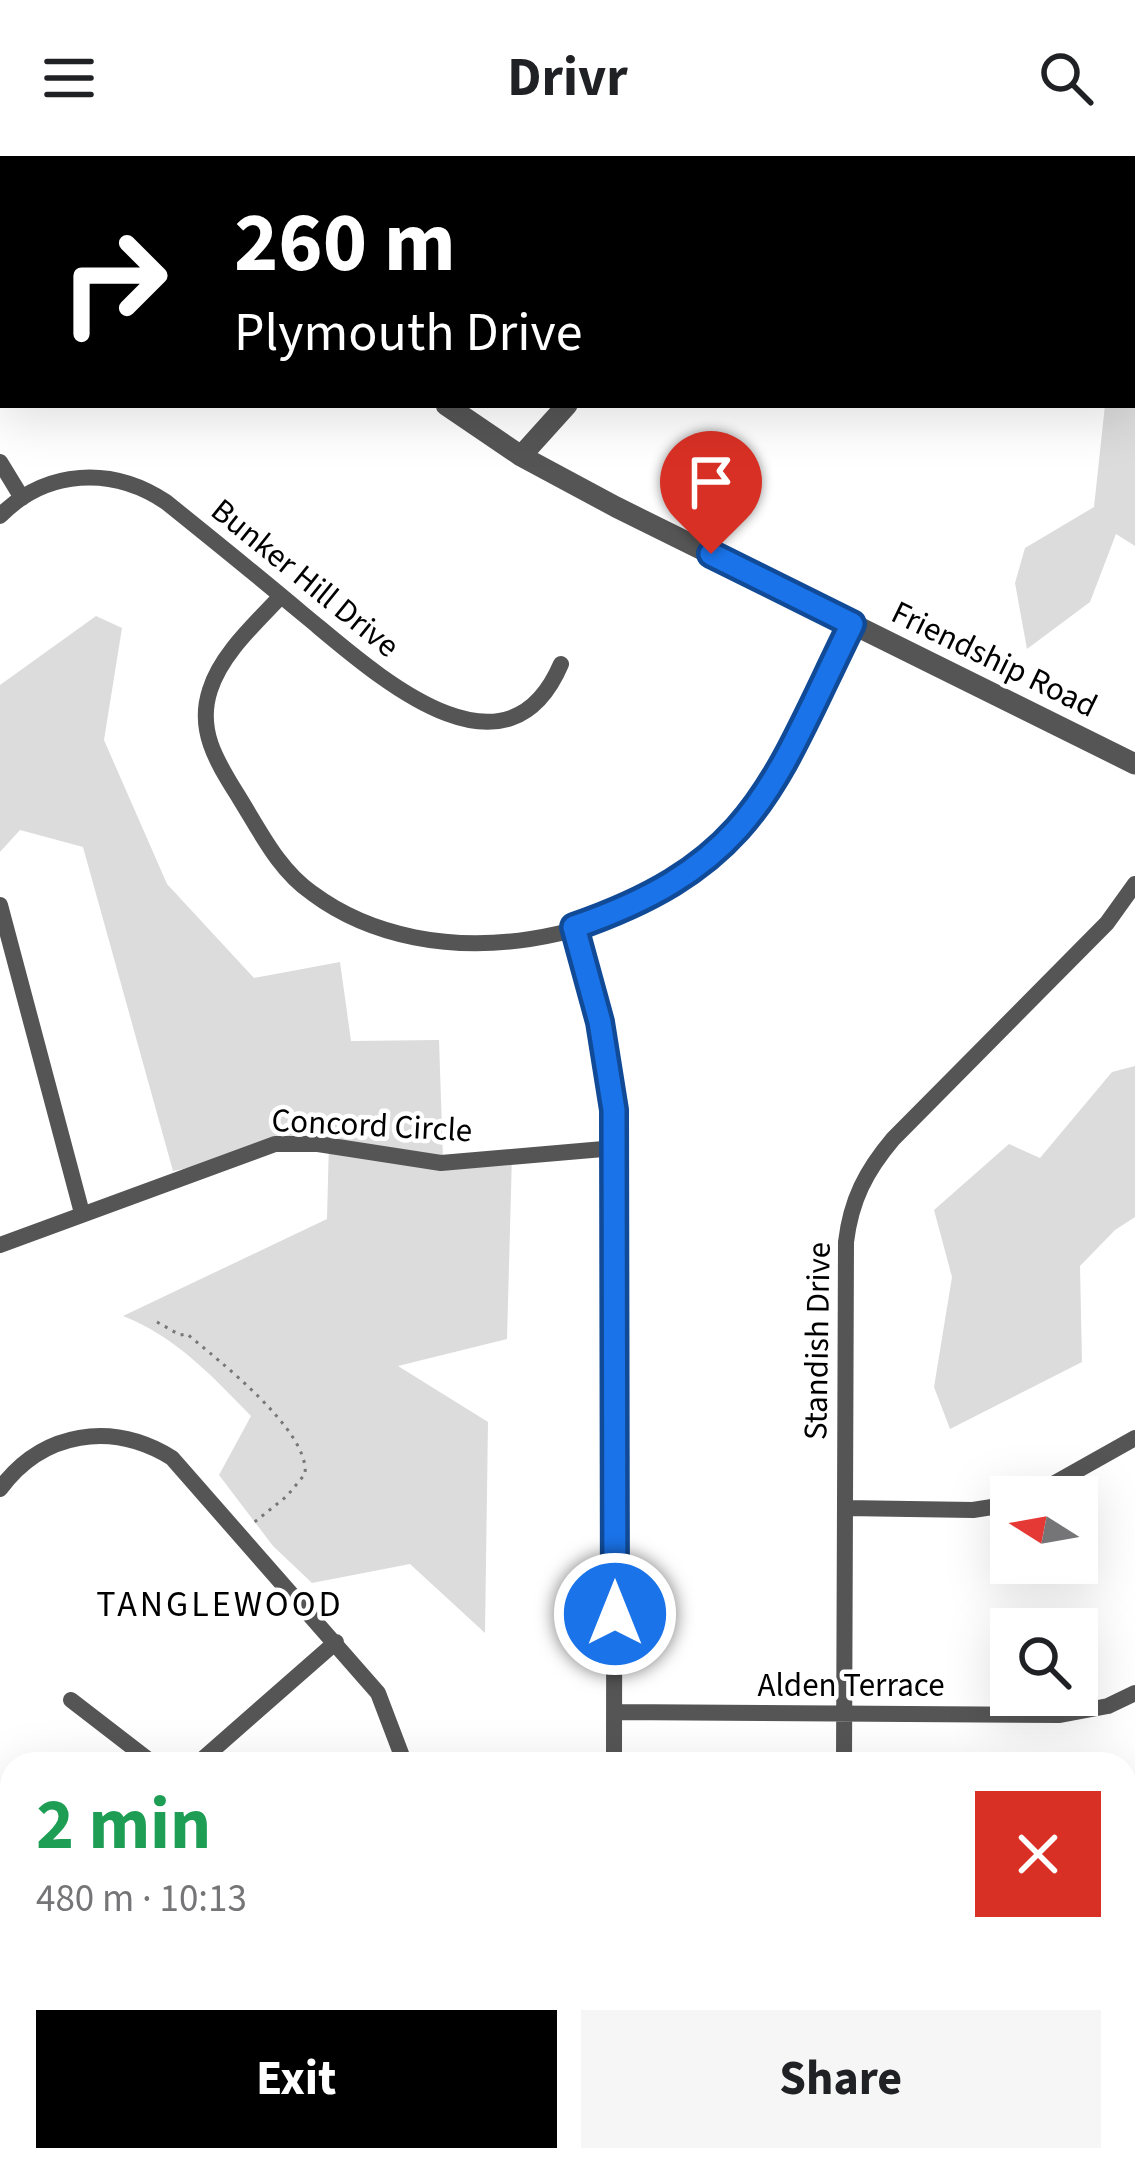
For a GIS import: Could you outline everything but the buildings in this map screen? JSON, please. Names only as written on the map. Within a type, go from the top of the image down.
[{"type":"street","name":"Friendship Road","points":[[450,408],[521,456],[1135,764]]},
{"type":"street","points":[[521,456],[564,408]]},
{"type":"street","points":[[0,462],[22,498]]},
{"type":"street","name":"Bunker Hill Drive","points":[[0,516],[22,498],[72,477],[133,484],[166,502],[277,600],[398,691],[443,715],[486,719],[518,714],[550,690],[561,664]]},
{"type":"street","points":[[277,600],[212,682],[206,731],[216,761],[296,880],[340,912],[418,938],[502,942],[574,927],[668,889],[733,837],[773,784],[852,624]]},
{"type":"street","name":"Standish Drive","points":[[844,1752],[846,1242],[854,1197],[893,1139],[1107,922],[1135,884]]},
{"type":"street","points":[[0,905],[82,1214]]},
{"type":"street","points":[[574,927],[610,1071],[615,1148],[614,1752]]},
{"type":"street","name":"Concord Circle","points":[[0,1244],[275,1144],[317,1144],[441,1162],[615,1148]]},
{"type":"street","points":[[0,1489],[26,1460],[60,1442],[88,1435],[130,1438],[184,1467],[384,1704],[401,1752]]},
{"type":"street","points":[[1067,1476],[1135,1438]]},
{"type":"street","points":[[844,1508],[990,1507]]},
{"type":"street","points":[[211,1752],[336,1642]]},
{"type":"street","name":"Alden Terrace","points":[[614,1712],[1060,1715],[1108,1706],[1135,1693]]},
{"type":"street","points":[[70,1700],[138,1752]]},
{"type":"path","points":[[157,1322],[187,1334],[216,1354],[223,1368],[283,1421],[298,1442],[307,1466],[298,1485],[243,1534]]},
{"type":"shaded area","points":[[1105,408],[1135,408],[1135,546],[1116,534],[1090,602],[1027,649],[1015,583],[1025,548],[1094,507]]},
{"type":"shaded area","points":[[96,616],[122,628],[104,740],[167,884],[254,978],[340,962],[351,1041],[439,1040],[443,1159],[512,1155],[507,1339],[398,1366],[488,1422],[485,1633],[410,1564],[312,1583],[273,1546],[219,1475],[251,1416],[176,1346],[123,1316],[327,1219],[329,1140],[173,1171],[83,847],[20,830],[0,852],[0,685]]},
{"type":"shaded area","points":[[1135,1066],[1135,1217],[1080,1266],[1082,1362],[950,1429],[934,1387],[952,1277],[934,1210],[1009,1144],[1040,1158],[1112,1072]]},
{"type":"district","name":"TANGLEWOOD","points":[[220,1603]]},
{"type":"route","points":[[615,1614],[614,1110],[600,1022],[574,927],[668,889],[733,837],[773,784],[852,624],[711,554]]}]
